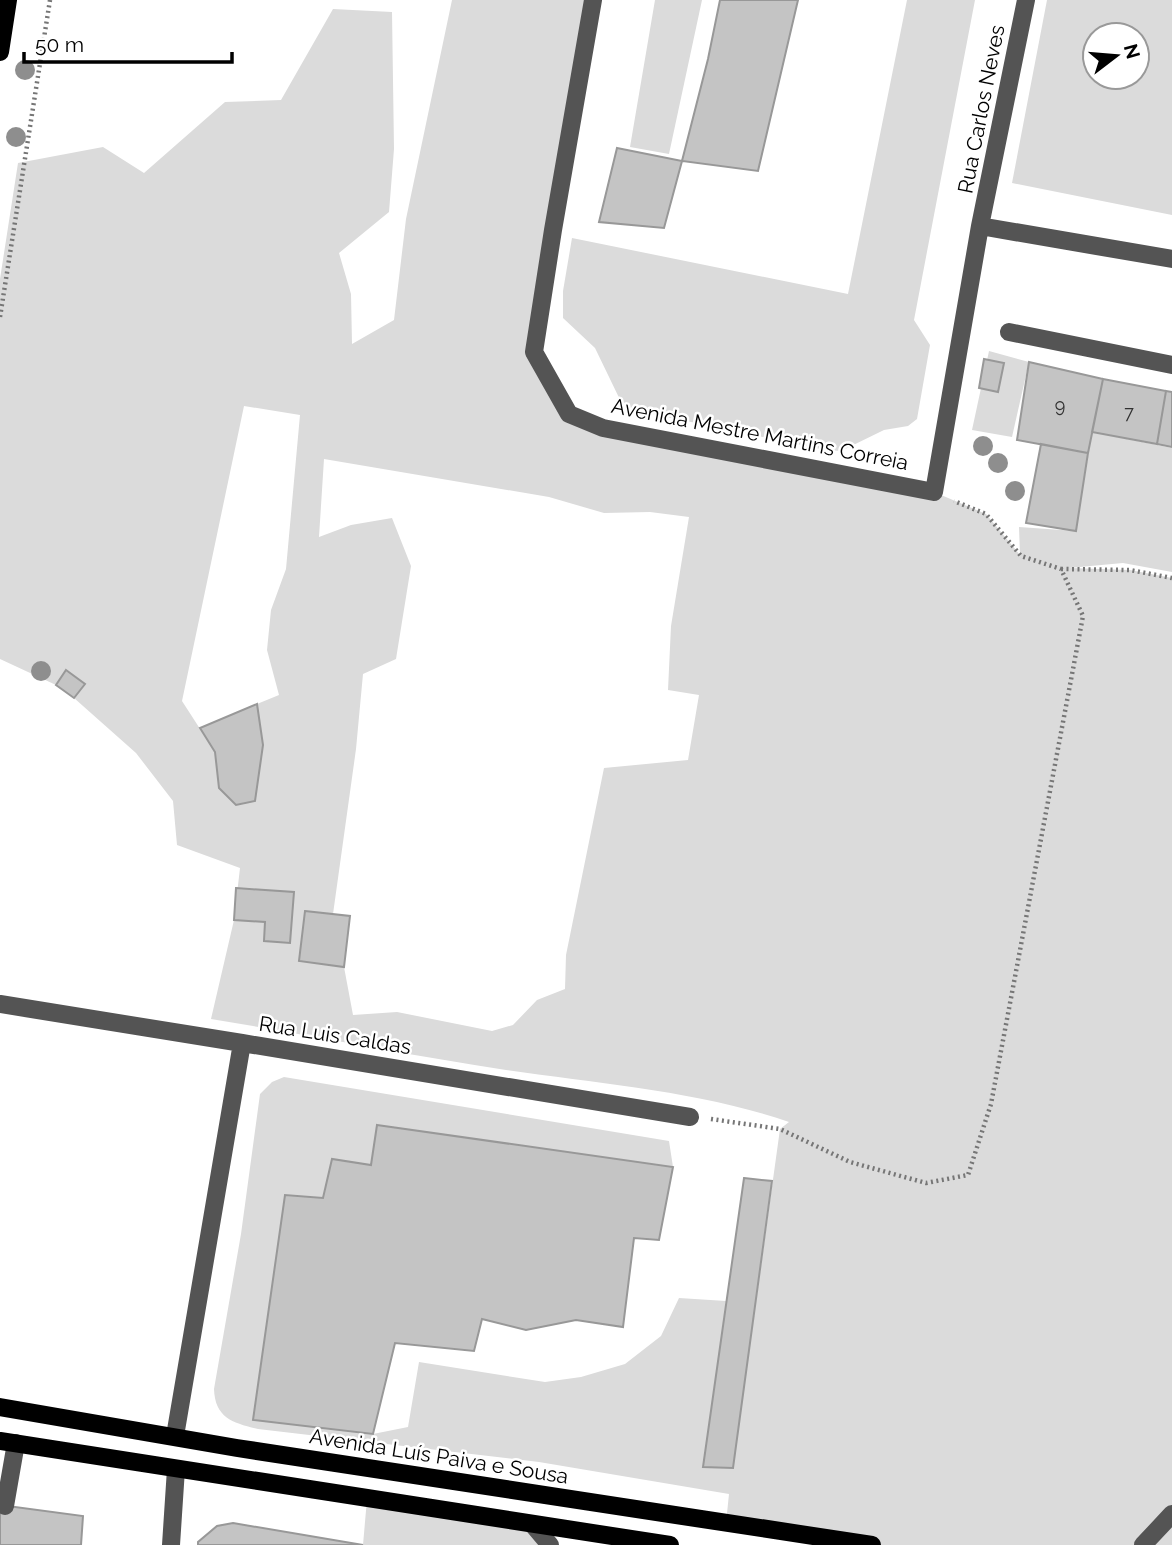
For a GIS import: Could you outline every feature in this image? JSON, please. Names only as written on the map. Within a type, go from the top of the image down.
[{"type":"main road","points":[[0,52],[8,0]]},
{"type":"main road","name":"Avenida Luís Paiva e Sousa","points":[[0,1407],[237,1448],[872,1545]]},
{"type":"main road","points":[[8,1442],[670,1545]]},
{"type":"street","name":"Avenida Mestre Martins Correia","points":[[593,0],[552,230],[534,352],[569,414],[603,428],[934,492],[980,226]]},
{"type":"street","name":"Rua Carlos Neves","points":[[980,226],[1026,0]]},
{"type":"street","points":[[980,226],[1172,259]]},
{"type":"street","points":[[1009,332],[1172,365]]},
{"type":"street","points":[[0,1004],[242,1043]]},
{"type":"street","name":"Rua Luis Caldas","points":[[175,1436],[242,1043],[690,1117]]},
{"type":"street","points":[[5,1506],[8,1442]]},
{"type":"street","points":[[171,1545],[176,1469]]},
{"type":"street","points":[[1143,1545],[1172,1514]]},
{"type":"street","points":[[533,1525],[550,1545]]},
{"type":"path","points":[[0,317],[50,0]]},
{"type":"path","points":[[934,492],[986,514],[1021,556],[1061,569],[1130,570],[1172,578]]},
{"type":"path","points":[[690,1117],[780,1129],[850,1162],[926,1183],[968,1175],[992,1104],[1083,616],[1061,569]]},
{"type":"shaded area","points":[[452,0],[594,0],[534,352],[569,414],[934,492],[986,514],[1020,555],[1019,527],[1076,531],[1092,432],[1172,448],[1172,572],[1123,563],[1069,568],[1130,570],[1172,578],[1172,1545],[872,1545],[726,1523],[729,1494],[539,1462],[258,1429],[227,1418],[218,1407],[214,1389],[241,1234],[260,1094],[272,1082],[284,1077],[669,1141],[673,1167],[378,1125],[371,1165],[333,1159],[323,1198],[285,1196],[253,1420],[373,1434],[408,1427],[419,1362],[545,1382],[581,1377],[625,1364],[661,1336],[679,1298],[726,1301],[704,1466],[733,1468],[780,1129],[789,1122],[755,1111],[685,1096],[469,1064],[211,1019],[234,920],[240,868],[177,845],[173,801],[136,753],[56,685],[0,659],[0,279],[18,163],[103,147],[144,173],[225,102],[281,100],[333,9],[392,12],[394,149],[389,212],[339,253],[351,294],[352,344],[394,320],[406,219]],"holes":[[[244,406],[300,415],[286,569],[271,610],[267,650],[279,695],[257,704],[263,745],[255,801],[236,805],[219,788],[215,752],[182,701]],[[324,459],[549,497],[604,513],[650,512],[689,517],[671,626],[668,690],[699,695],[688,760],[604,768],[566,955],[565,989],[537,1000],[513,1025],[492,1031],[397,1012],[353,1015],[344,967],[299,960],[305,911],[333,914],[356,749],[363,674],[396,659],[411,566],[392,518],[351,525],[319,537]]]},
{"type":"shaded area","points":[[655,0],[702,0],[669,154],[630,147]]},
{"type":"shaded area","points":[[907,0],[975,0],[914,320],[930,345],[917,419],[908,426],[884,430],[841,451],[825,450],[624,408],[595,348],[563,318],[563,291],[572,238],[848,294]]},
{"type":"shaded area","points":[[1047,0],[1172,0],[1172,215],[1012,183]]},
{"type":"shaded area","points":[[989,351],[1029,362],[1012,437],[972,430]]},
{"type":"shaded area","points":[[367,1499],[533,1525],[550,1545],[363,1545]]},
{"type":"building","points":[[720,0],[798,0],[758,171],[682,161]]},
{"type":"building","points":[[617,148],[682,161],[664,228],[599,222]]},
{"type":"building","points":[[984,359],[1004,363],[998,392],[979,388]]},
{"type":"building","points":[[1029,362],[1103,379],[1088,453],[1017,440]]},
{"type":"building","points":[[1103,379],[1166,391],[1157,444],[1092,432]]},
{"type":"building","points":[[1166,391],[1172,392],[1172,447],[1157,444]]},
{"type":"building","points":[[1041,444],[1088,453],[1076,531],[1026,523]]},
{"type":"building","points":[[66,670],[85,684],[74,698],[56,685]]},
{"type":"building","points":[[257,704],[263,745],[255,801],[236,805],[219,788],[215,752],[200,728]]},
{"type":"building","points":[[236,888],[294,892],[290,943],[264,941],[265,922],[234,920]]},
{"type":"building","points":[[305,911],[350,916],[344,967],[299,961]]},
{"type":"building","points":[[377,1125],[673,1167],[659,1240],[634,1238],[623,1327],[576,1320],[526,1330],[482,1319],[474,1351],[395,1343],[373,1434],[253,1420],[285,1195],[323,1198],[332,1159],[371,1165]]},
{"type":"building","points":[[744,1178],[772,1181],[733,1468],[703,1467]]},
{"type":"building","points":[[0,1505],[83,1516],[81,1545],[0,1545]]},
{"type":"building","points":[[233,1523],[363,1545],[198,1545],[198,1542],[217,1526]]}]
